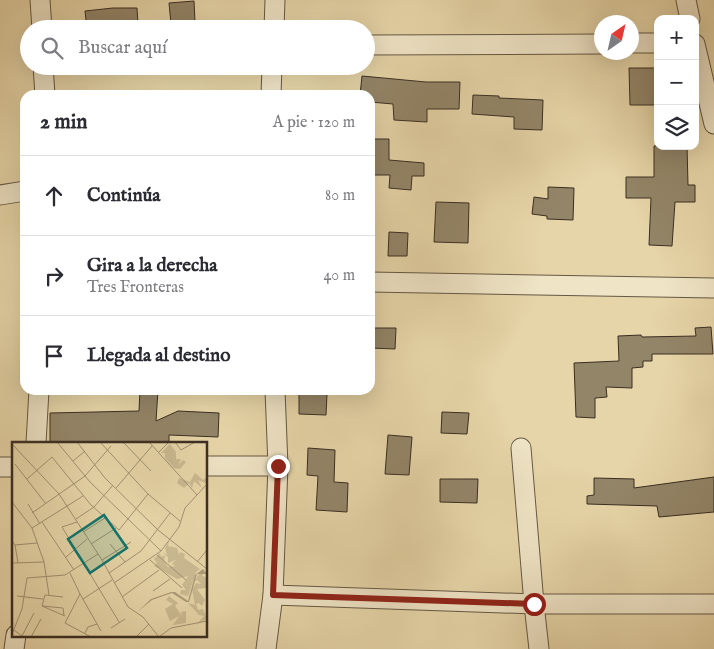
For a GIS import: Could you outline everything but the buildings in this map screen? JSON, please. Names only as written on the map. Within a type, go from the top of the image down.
[{"type":"street","points":[[40,0],[41,20]]},
{"type":"street","points":[[274,20],[275,0]]},
{"type":"street","points":[[686,0],[689,15]]},
{"type":"street","points":[[639,44],[654,43]]},
{"type":"street","points":[[375,44],[594,44]]},
{"type":"street","points":[[699,60],[714,124]]},
{"type":"street","points":[[44,75],[45,90]]},
{"type":"street","points":[[271,90],[272,75]]},
{"type":"street","points":[[0,195],[20,192]]},
{"type":"street","points":[[375,282],[714,288]]},
{"type":"street","points":[[36,442],[39,395]]},
{"type":"street","points":[[266,649],[273,595],[278,466],[275,395]]},
{"type":"street","points":[[521,448],[539,649]]},
{"type":"street","points":[[208,466],[278,466]]},
{"type":"street","points":[[273,595],[534,604],[714,604]]},
{"type":"street","points":[[14,649],[16,636]]},
{"type":"route","points":[[278,466],[273,595],[534,604]]}]
